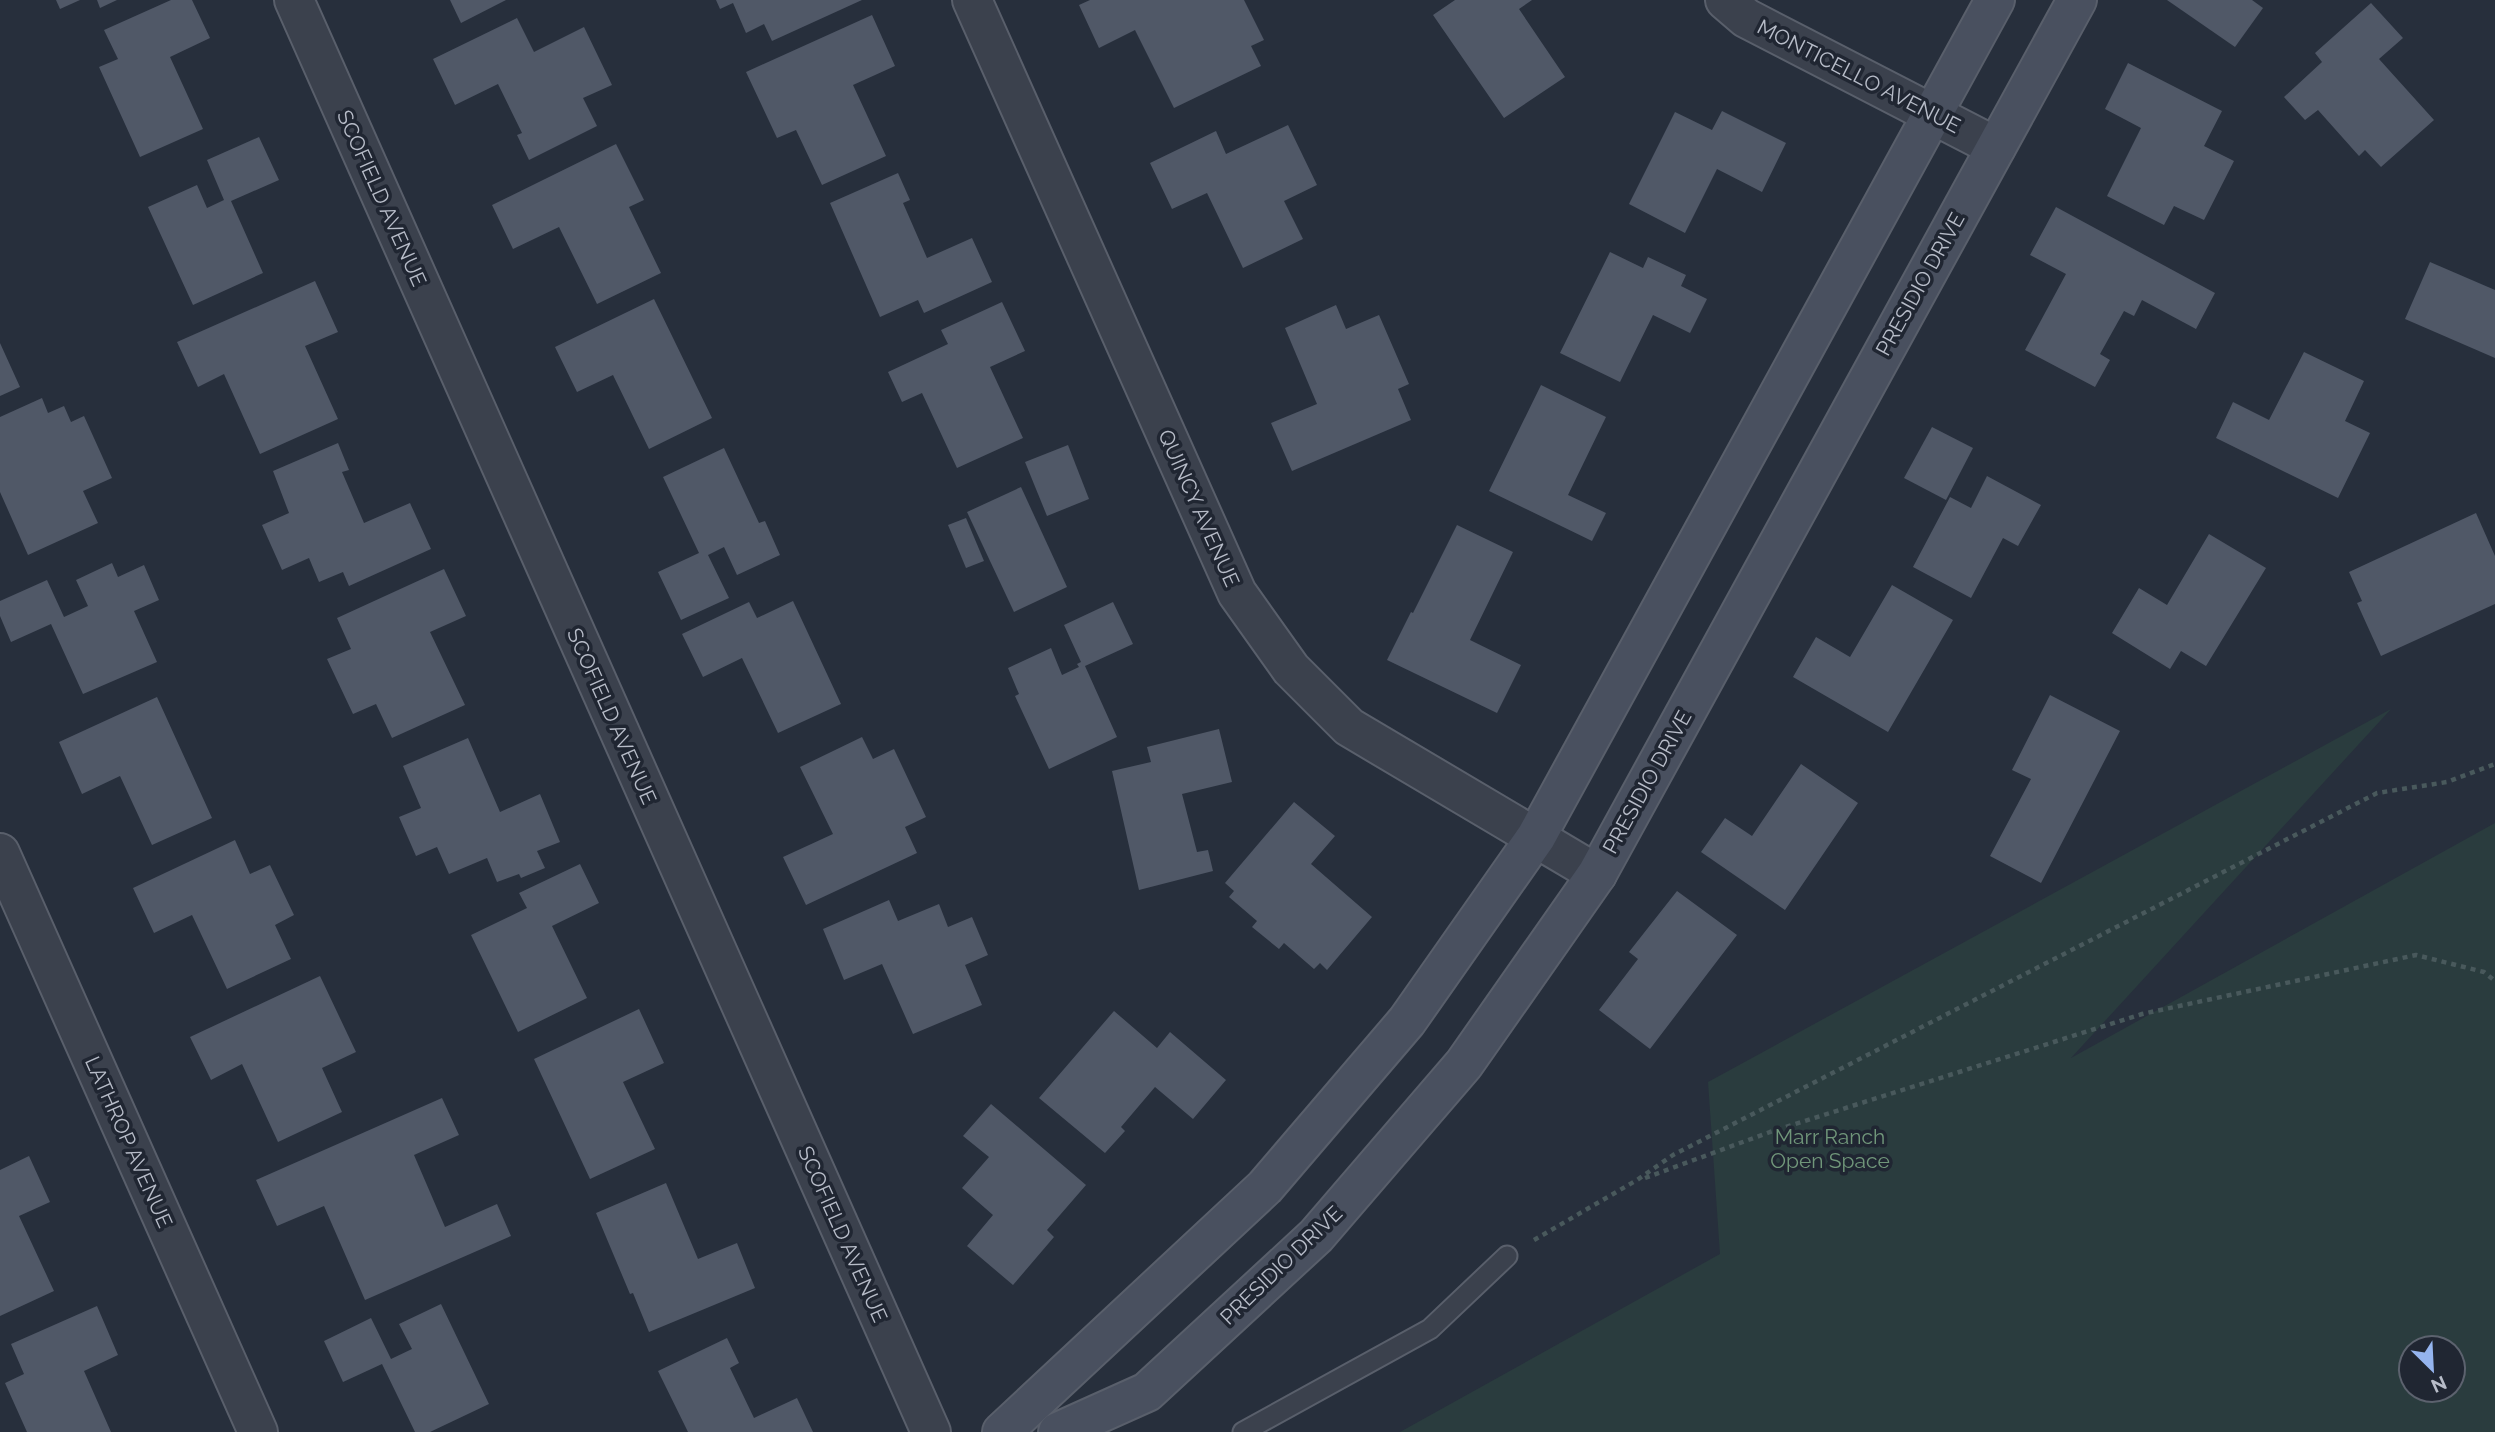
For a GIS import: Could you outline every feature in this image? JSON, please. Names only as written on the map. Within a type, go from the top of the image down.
[{"type":"street","name":"SCOFIELD AVENUE","points":[[294,0],[931,1432]]},
{"type":"street","name":"QUINCY AVENUE","points":[[972,0],[1237,593],[1291,669],[1349,727],[1597,874]]},
{"type":"street","name":"MONTICELLO AVENUE","points":[[1725,0],[1746,18],[1996,147]]},
{"type":"street","points":[[1002,1432],[1265,1187],[1407,1021],[1536,837],[1995,0]]},
{"type":"street","name":"PRESIDIO DRIVE","points":[[1058,1432],[1147,1392],[1316,1236],[1464,1064],[1597,874],[2077,0]]},
{"type":"street","name":"LATHROP AVENUE","points":[[0,853],[258,1432]]},
{"type":"lane","points":[[1243,1432],[1430,1329],[1507,1255]]},
{"type":"path","points":[[1507,1255],[1637,1180],[1673,1155],[2378,793],[2447,782],[2495,764]]},
{"type":"path","points":[[1637,1180],[1770,1132],[2142,1014],[2416,956],[2484,972],[2495,981]]},
{"type":"green space","name":"Marr Ranch Open Space","points":[[2391,709],[2071,1058],[2495,823],[2495,1432],[1400,1432],[1720,1254],[1708,1082]]},
{"type":"building","points":[[56,0],[80,0],[60,9]]},
{"type":"building","points":[[97,0],[117,0],[100,8]]},
{"type":"building","points":[[171,0],[192,0],[210,38],[170,57],[203,129],[140,157],[99,67],[118,59],[104,30]]},
{"type":"building","points":[[450,0],[506,0],[461,23]]},
{"type":"building","points":[[716,0],[862,0],[772,41],[764,24],[746,33],[733,3],[720,9]]},
{"type":"building","points":[[1090,0],[1244,0],[1264,40],[1251,46],[1261,66],[1174,108],[1135,30],[1099,48],[1079,5]]},
{"type":"building","points":[[1455,0],[1532,0],[1519,9],[1565,77],[1504,118],[1433,15]]},
{"type":"building","points":[[2167,0],[2252,0],[2263,8],[2235,47]]},
{"type":"building","points":[[2371,3],[2403,38],[2379,59],[2434,120],[2381,167],[2365,150],[2359,156],[2318,110],[2305,120],[2284,97],[2322,62],[2315,53]]},
{"type":"building","points":[[872,15],[895,66],[853,85],[886,156],[822,185],[796,130],[777,138],[746,72]]},
{"type":"building","points":[[517,18],[534,52],[584,27],[612,85],[583,98],[597,126],[529,160],[517,135],[522,133],[498,84],[455,105],[433,59]]},
{"type":"building","points":[[2128,63],[2222,111],[2204,146],[2234,161],[2204,220],[2174,206],[2164,225],[2107,196],[2141,128],[2105,109]]},
{"type":"building","points":[[1722,111],[1786,143],[1762,192],[1717,169],[1685,233],[1629,204],[1675,112],[1712,130]]},
{"type":"building","points":[[1288,125],[1317,185],[1284,201],[1303,239],[1243,268],[1207,193],[1172,209],[1150,163],[1216,131],[1226,154]]},
{"type":"building","points":[[259,137],[279,180],[231,201],[263,273],[193,305],[148,207],[197,185],[207,208],[224,200],[207,160]]},
{"type":"building","points":[[616,144],[644,200],[629,207],[661,273],[597,304],[559,227],[513,249],[492,205]]},
{"type":"building","points":[[898,173],[910,200],[903,203],[927,258],[972,238],[992,282],[924,313],[918,300],[880,317],[830,203]]},
{"type":"building","points":[[2056,207],[2215,293],[2196,329],[2142,300],[2134,316],[2124,311],[2100,354],[2110,360],[2095,387],[2025,350],[2066,274],[2030,255]]},
{"type":"building","points":[[1610,252],[1643,268],[1648,257],[1686,275],[1681,286],[1707,299],[1690,333],[1653,315],[1620,382],[1560,353]]},
{"type":"building","points":[[2430,262],[2495,290],[2495,358],[2405,319]]},
{"type":"building","points":[[315,281],[338,332],[305,346],[338,419],[260,454],[224,374],[198,387],[177,342]]},
{"type":"building","points":[[654,299],[712,418],[649,449],[613,375],[577,392],[555,347]]},
{"type":"building","points":[[1002,302],[1025,351],[990,367],[1023,438],[957,468],[922,393],[902,402],[888,372],[948,344],[941,330]]},
{"type":"building","points":[[1336,305],[1346,329],[1379,315],[1409,384],[1398,389],[1411,420],[1292,471],[1271,423],[1317,404],[1285,328]]},
{"type":"building","points":[[0,343],[20,387],[0,396]]},
{"type":"building","points":[[2304,352],[2364,381],[2345,421],[2370,433],[2338,498],[2216,438],[2233,402],[2269,420]]},
{"type":"building","points":[[1541,385],[1606,417],[1568,495],[1606,513],[1592,541],[1489,491]]},
{"type":"building","points":[[42,398],[48,413],[64,406],[71,422],[84,416],[112,478],[83,491],[98,523],[28,555],[0,492],[0,417]]},
{"type":"building","points":[[1932,427],[1973,448],[1946,500],[1904,478]]},
{"type":"building","points":[[338,443],[349,470],[342,472],[364,523],[410,503],[431,549],[349,586],[343,572],[319,582],[309,558],[282,570],[262,525],[289,513],[273,471]]},
{"type":"building","points":[[1068,445],[1089,499],[1047,516],[1025,462]]},
{"type":"building","points":[[724,448],[759,523],[765,521],[780,555],[737,575],[724,547],[708,555],[729,598],[681,620],[658,572],[699,553],[663,477]]},
{"type":"building","points":[[1987,476],[2041,505],[2018,546],[2003,538],[1971,598],[1913,567],[1950,497],[1971,508]]},
{"type":"building","points":[[1021,487],[1067,587],[1014,612],[967,512]]},
{"type":"building","points":[[2476,513],[2495,556],[2495,604],[2381,656],[2357,603],[2362,601],[2349,572]]},
{"type":"building","points":[[966,518],[984,561],[966,568],[948,525]]},
{"type":"building","points":[[1457,525],[1513,552],[1470,640],[1521,665],[1497,713],[1387,660]]},
{"type":"building","points":[[2209,534],[2266,568],[2206,666],[2181,651],[2170,669],[2112,633],[2139,588],[2167,605]]},
{"type":"building","points":[[112,563],[118,577],[144,565],[159,600],[134,611],[157,662],[83,694],[51,624],[11,642],[0,616],[0,601],[47,580],[64,617],[88,606],[76,580]]},
{"type":"building","points":[[444,569],[466,616],[430,632],[465,705],[392,738],[376,704],[353,714],[327,659],[351,649],[337,618]]},
{"type":"building","points":[[1892,585],[1953,620],[1888,732],[1793,677],[1816,637],[1850,657]]},
{"type":"building","points":[[793,601],[841,704],[778,733],[742,658],[703,677],[682,634],[749,602],[757,618]]},
{"type":"building","points":[[1113,602],[1133,644],[1085,666],[1117,737],[1049,769],[1015,696],[1019,694],[1008,668],[1051,648],[1062,675],[1079,667],[1077,664],[1081,662],[1064,625]]},
{"type":"building","points":[[2050,695],[2120,731],[2041,883],[1990,856],[2031,779],[2012,770]]},
{"type":"building","points":[[157,697],[212,818],[152,845],[120,776],[82,794],[59,742]]},
{"type":"building","points":[[1219,729],[1232,782],[1182,794],[1197,852],[1208,850],[1213,871],[1139,890],[1112,771],[1151,762],[1147,747]]},
{"type":"building","points":[[862,737],[873,759],[894,749],[926,817],[905,827],[917,853],[806,905],[783,857],[833,834],[800,767]]},
{"type":"building","points":[[468,738],[500,812],[540,794],[560,842],[537,851],[545,868],[521,878],[519,874],[497,882],[487,858],[449,874],[437,847],[416,856],[399,817],[421,808],[403,766]]},
{"type":"building","points":[[1801,764],[1858,803],[1785,910],[1701,852],[1725,818],[1752,836]]},
{"type":"building","points":[[1294,802],[1335,836],[1311,864],[1372,917],[1327,970],[1320,963],[1314,969],[1284,943],[1279,949],[1252,927],[1257,921],[1229,897],[1234,891],[1225,883]]},
{"type":"building","points":[[235,840],[250,874],[270,865],[294,915],[275,925],[291,959],[227,989],[192,915],[154,933],[133,888]]},
{"type":"building","points":[[580,864],[599,903],[552,926],[587,998],[518,1032],[471,935],[527,908],[519,893]]},
{"type":"building","points":[[1677,891],[1737,935],[1650,1049],[1599,1010],[1638,959],[1629,952]]},
{"type":"building","points":[[889,900],[898,921],[939,904],[948,927],[972,917],[988,955],[965,965],[982,1005],[913,1034],[882,964],[844,980],[823,929]]},
{"type":"building","points":[[320,976],[356,1052],[322,1068],[342,1112],[278,1142],[242,1064],[211,1080],[190,1037]]},
{"type":"building","points":[[639,1009],[664,1063],[623,1082],[655,1149],[590,1179],[534,1059]]},
{"type":"building","points":[[1114,1011],[1157,1048],[1170,1032],[1226,1080],[1193,1119],[1155,1087],[1121,1127],[1125,1131],[1105,1153],[1039,1098]]},
{"type":"building","points":[[442,1098],[459,1135],[414,1155],[445,1227],[497,1204],[511,1236],[365,1300],[324,1206],[277,1226],[256,1180]]},
{"type":"building","points":[[991,1104],[1086,1185],[1047,1230],[1054,1237],[1013,1285],[967,1246],[993,1215],[962,1188],[989,1157],[963,1136]]},
{"type":"building","points":[[29,1156],[50,1202],[19,1216],[54,1291],[0,1316],[0,1170]]},
{"type":"building","points":[[666,1183],[698,1259],[737,1243],[755,1288],[649,1332],[596,1213]]},
{"type":"building","points":[[441,1304],[489,1404],[430,1432],[415,1432],[382,1364],[343,1382],[324,1341],[371,1318],[391,1359],[412,1349],[399,1324]]},
{"type":"building","points":[[97,1306],[118,1355],[84,1371],[111,1432],[27,1432],[5,1383],[24,1374],[11,1344]]},
{"type":"building","points":[[727,1338],[739,1363],[730,1368],[754,1418],[797,1398],[813,1432],[688,1432],[658,1371]]}]
